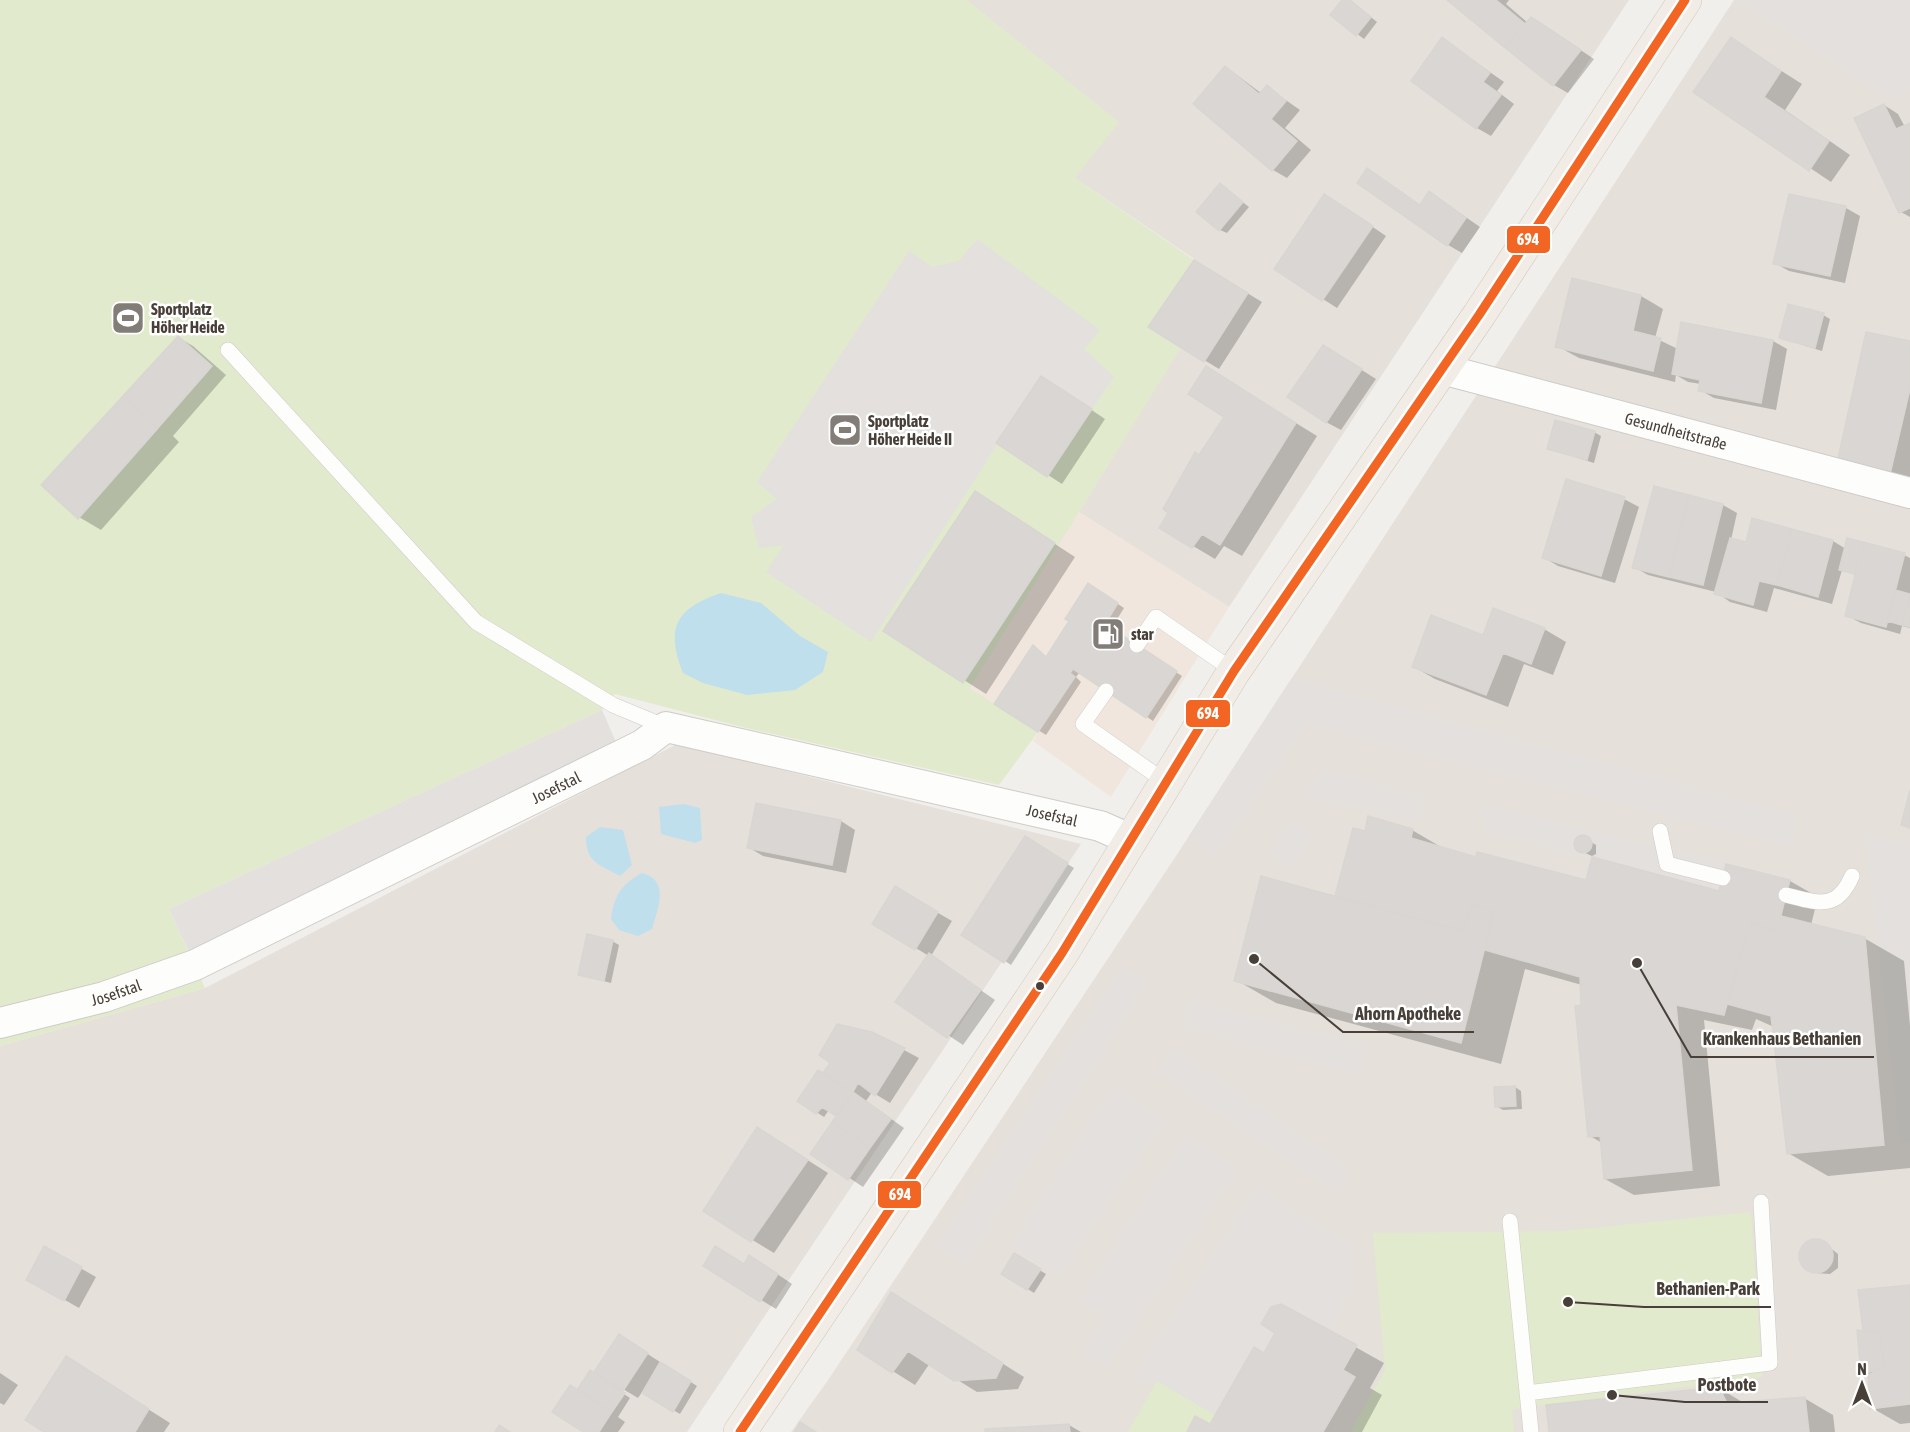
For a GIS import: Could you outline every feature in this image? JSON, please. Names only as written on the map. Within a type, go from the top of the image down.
[{"type":"main road","points":[[740,1432],[1062,953],[1234,671],[1442,369],[1685,0]]},
{"type":"street","name":"Gesundheitstraße","points":[[1442,369],[1910,493]]},
{"type":"street","name":"Josefstal","points":[[0,1023],[104,997],[195,965],[642,746],[666,727],[1100,826],[1132,840]]},
{"type":"lane","points":[[228,350],[476,622],[613,705],[666,727]]},
{"type":"lane","points":[[1137,645],[1156,617],[1234,671]]},
{"type":"lane","points":[[1106,691],[1083,724],[1166,782]]},
{"type":"lane","points":[[1660,831],[1667,864],[1723,878]]},
{"type":"lane","points":[[1786,895],[1825,902],[1837,899],[1846,889],[1852,876]]},
{"type":"lane","points":[[1527,1393],[1770,1363],[1761,1202]]},
{"type":"lane","points":[[1510,1221],[1531,1432]]},
{"type":"shaded area","points":[[967,0],[1629,0],[1229,607],[1079,512],[1180,348],[1148,327],[1194,259],[1075,178]]},
{"type":"shaded area","points":[[1734,0],[1910,0],[1910,1432],[791,1432],[828,1380],[1172,862]]},
{"type":"shaded area","points":[[1736,0],[1910,0],[1910,88],[1892,99]]},
{"type":"shaded area","points":[[977,239],[1100,330],[1084,349],[1114,377],[1091,410],[1041,376],[871,642],[766,572],[784,545],[759,548],[751,517],[777,499],[757,482],[909,251],[932,267],[959,261]]},
{"type":"shaded area","points":[[1079,512],[1229,607],[1111,797],[1033,741],[1038,733],[970,688]]},
{"type":"shaded area","points":[[1291,679],[1798,816],[1792,846],[1306,723],[1216,856],[1189,836]]},
{"type":"shaded area","points":[[602,710],[622,756],[195,965],[169,909]]},
{"type":"shaded area","points":[[677,744],[1081,844],[687,1432],[0,1432],[0,1046],[205,988]]},
{"type":"shaded area","points":[[1323,770],[1424,797],[1418,822],[1305,795]]},
{"type":"shaded area","points":[[1481,805],[1726,864],[1719,891],[1484,831]]},
{"type":"shaded area","points":[[1290,821],[1312,834],[1293,867],[1271,854]]},
{"type":"shaded area","points":[[1866,834],[1910,846],[1910,1142],[1900,1143]]},
{"type":"shaded area","points":[[1121,969],[1147,982],[966,1264],[937,1246]]},
{"type":"shaded area","points":[[1190,1001],[1365,1046],[1358,1074],[1183,1027]]},
{"type":"shaded area","points":[[1175,1049],[1350,1169],[1334,1191],[1159,1072]]},
{"type":"shaded area","points":[[1113,1088],[1164,1120],[1059,1276],[1011,1245]]},
{"type":"shaded area","points":[[1187,1137],[1237,1169],[1106,1367],[1083,1352],[1106,1316],[1079,1301]]},
{"type":"shaded area","points":[[1257,1186],[1310,1221],[1349,1242],[1353,1285],[1329,1330],[1281,1304],[1271,1307],[1261,1324],[1275,1332],[1264,1353],[1253,1347],[1215,1415],[1157,1381],[1131,1382]]},
{"type":"green space","points":[[0,0],[967,0],[1119,122],[1075,178],[1194,260],[1149,327],[1181,348],[970,688],[1038,732],[999,785],[742,727],[615,694],[602,710],[169,909],[205,988],[0,1046]]},
{"type":"green space","points":[[1751,1212],[1762,1377],[1512,1409],[1514,1432],[1350,1432],[1385,1370],[1373,1233],[1562,1231]]},
{"type":"green space","points":[[1157,1381],[1245,1432],[1128,1432]]},
{"type":"water","points":[[721,593],[761,603],[800,636],[828,652],[823,672],[795,690],[747,695],[703,683],[683,673],[675,644],[678,622],[684,613],[694,606]]},
{"type":"water","points":[[684,804],[700,808],[702,840],[695,843],[661,834],[659,807]]},
{"type":"water","points":[[600,827],[623,830],[632,865],[620,876],[595,862],[588,852],[586,837]]},
{"type":"water","points":[[642,873],[656,882],[660,896],[652,929],[638,936],[619,930],[611,919],[614,903],[620,891],[629,881]]},
{"type":"building","points":[[1342,0],[1350,0],[1371,17],[1356,36],[1330,15]]},
{"type":"building","points":[[1447,0],[1496,0],[1525,24],[1504,47]]},
{"type":"building","points":[[1531,17],[1581,50],[1553,86],[1504,47]]},
{"type":"building","points":[[1442,37],[1490,73],[1483,82],[1501,95],[1476,129],[1411,81]]},
{"type":"building","points":[[1731,37],[1781,71],[1764,97],[1829,141],[1809,171],[1693,92]]},
{"type":"building","points":[[1225,66],[1259,94],[1267,85],[1286,101],[1271,119],[1297,141],[1272,171],[1193,104]]},
{"type":"building","points":[[1884,104],[1896,129],[1910,123],[1910,208],[1899,213],[1854,118]]},
{"type":"building","points":[[1367,168],[1420,205],[1429,191],[1466,218],[1447,246],[1357,183]]},
{"type":"building","points":[[1220,183],[1243,202],[1219,231],[1196,212]]},
{"type":"building","points":[[1324,194],[1373,226],[1322,301],[1274,269]]},
{"type":"building","points":[[1789,194],[1846,206],[1830,276],[1773,264]]},
{"type":"building","points":[[1194,260],[1248,293],[1204,362],[1148,327]]},
{"type":"building","points":[[1572,278],[1641,295],[1633,331],[1661,338],[1653,371],[1555,347]]},
{"type":"building","points":[[1788,304],[1824,313],[1815,348],[1779,338]]},
{"type":"building","points":[[1681,322],[1773,340],[1761,403],[1698,391],[1700,380],[1672,374]]},
{"type":"building","points":[[1866,332],[1910,341],[1910,389],[1890,474],[1837,463]]},
{"type":"building","points":[[178,336],[212,366],[158,428],[123,396]]},
{"type":"building","points":[[1323,345],[1362,369],[1326,423],[1287,397]]},
{"type":"building","points":[[1206,366],[1296,423],[1220,545],[1202,534],[1192,548],[1159,528],[1168,513],[1163,509],[1195,452],[1199,455],[1224,417],[1188,394]]},
{"type":"building","points":[[1041,376],[1092,409],[1047,477],[996,443]]},
{"type":"building","points":[[123,396],[158,428],[78,519],[41,485]]},
{"type":"building","points":[[1555,420],[1595,431],[1587,460],[1547,449]]},
{"type":"building","points":[[1566,479],[1625,497],[1601,576],[1542,558]]},
{"type":"building","points":[[1654,486],[1689,495],[1669,577],[1632,568]]},
{"type":"building","points":[[975,491],[1055,543],[963,683],[883,631]]},
{"type":"building","points":[[1689,495],[1723,504],[1703,585],[1669,577]]},
{"type":"building","points":[[1752,518],[1792,529],[1777,585],[1759,581],[1753,605],[1714,594],[1730,538],[1746,542]]},
{"type":"building","points":[[1792,529],[1833,540],[1818,597],[1777,585]]},
{"type":"building","points":[[1847,538],[1863,542],[1855,574],[1839,570]]},
{"type":"building","points":[[1863,542],[1905,553],[1886,627],[1845,616]]},
{"type":"building","points":[[1088,583],[1118,603],[1105,624],[1177,671],[1146,718],[1073,669],[1070,673],[1075,677],[1038,732],[994,704],[1033,645],[1046,657],[1069,621],[1065,619]]},
{"type":"building","points":[[1895,590],[1910,594],[1902,625],[1887,621]]},
{"type":"building","points":[[1910,595],[1910,627],[1902,625]]},
{"type":"building","points":[[1493,608],[1545,628],[1531,664],[1503,653],[1486,695],[1412,667],[1431,615],[1483,635]]},
{"type":"building","points":[[1910,790],[1910,828],[1901,825]]},
{"type":"building","points":[[756,803],[841,820],[832,865],[747,848]]},
{"type":"building","points":[[1368,816],[1413,829],[1411,838],[1476,857],[1477,852],[1586,880],[1592,857],[1719,891],[1726,864],[1790,880],[1777,931],[1750,923],[1724,1015],[1676,1005],[1692,1170],[1604,1179],[1600,1136],[1588,1137],[1575,1006],[1581,1005],[1580,977],[1485,950],[1494,911],[1471,905],[1463,931],[1335,896],[1353,828],[1365,831]]},
{"type":"building","points":[[1583,835],[1589,838],[1592,844],[1589,850],[1583,853],[1577,850],[1574,844],[1577,838]]},
{"type":"building","points":[[1025,836],[1068,863],[1004,963],[961,935]]},
{"type":"building","points":[[1261,876],[1463,931],[1471,905],[1494,911],[1461,1043],[1234,981]]},
{"type":"building","points":[[895,886],[938,912],[915,950],[872,924]]},
{"type":"building","points":[[1781,916],[1865,937],[1884,1145],[1787,1154],[1771,1016],[1727,1004],[1750,923],[1777,931]]},
{"type":"building","points":[[587,934],[613,940],[604,981],[578,975]]},
{"type":"building","points":[[929,953],[981,990],[947,1038],[895,1002]]},
{"type":"building","points":[[837,1024],[872,1032],[905,1048],[875,1096],[858,1083],[853,1092],[822,1074],[830,1063],[819,1055]]},
{"type":"building","points":[[818,1070],[853,1092],[836,1116],[822,1107],[816,1114],[797,1101]]},
{"type":"building","points":[[1515,1086],[1516,1106],[1495,1107],[1494,1087]]},
{"type":"building","points":[[853,1092],[891,1119],[870,1148],[832,1122]]},
{"type":"building","points":[[832,1122],[870,1148],[848,1180],[810,1154]]},
{"type":"building","points":[[757,1127],[808,1160],[751,1242],[703,1211]]},
{"type":"building","points":[[1816,1239],[1828,1244],[1833,1256],[1828,1268],[1816,1273],[1804,1268],[1799,1256],[1804,1244]]},
{"type":"building","points":[[44,1246],[82,1267],[64,1301],[26,1280]]},
{"type":"building","points":[[715,1246],[744,1264],[749,1255],[778,1274],[760,1302],[703,1266]]},
{"type":"building","points":[[1014,1253],[1041,1269],[1027,1290],[1001,1274]]},
{"type":"building","points":[[1910,1285],[1910,1404],[1870,1409],[1868,1375],[1884,1367],[1880,1333],[1863,1330],[1858,1290]]},
{"type":"building","points":[[891,1292],[1003,1363],[996,1378],[954,1381],[908,1351],[892,1373],[857,1350]]},
{"type":"building","points":[[1281,1304],[1357,1345],[1343,1370],[1355,1377],[1323,1432],[1187,1432],[1195,1416],[1210,1424],[1254,1347],[1264,1353],[1275,1333],[1261,1324],[1271,1307]]},
{"type":"building","points":[[1857,1330],[1880,1333],[1884,1367],[1861,1375]]},
{"type":"building","points":[[619,1334],[648,1353],[623,1391],[594,1372]]},
{"type":"building","points":[[66,1356],[149,1409],[135,1432],[44,1432],[25,1420]]},
{"type":"building","points":[[660,1362],[691,1381],[673,1412],[642,1393]]},
{"type":"building","points":[[590,1370],[625,1393],[612,1412],[577,1390]]},
{"type":"building","points":[[570,1385],[612,1412],[599,1432],[583,1432],[552,1412]]},
{"type":"building","points":[[1719,1387],[1727,1403],[1805,1397],[1809,1432],[1549,1432],[1546,1405]]},
{"type":"building","points":[[800,1422],[816,1432],[794,1432]]},
{"type":"building","points":[[1069,1424],[1070,1432],[985,1432],[985,1429]]},
{"type":"building","points":[[499,1425],[510,1432],[495,1432]]},
{"type":"transit line","name":"694","points":[[740,1432],[1062,953],[1234,671],[1479,315],[1685,0]]},
{"type":"place","name":"Sportplatz Höher Heide","points":[[128,318]]},
{"type":"place","name":"Sportplatz Höher Heide II","points":[[845,430]]},
{"type":"place","name":"star","points":[[1108,634]]},
{"type":"place","name":"Ahorn Apotheke","points":[[1254,959]]},
{"type":"place","name":"Krankenhaus Bethanien","points":[[1637,963]]},
{"type":"place","name":"Bethanien-Park","points":[[1568,1302]]},
{"type":"place","name":"Postbote","points":[[1612,1395]]}]
